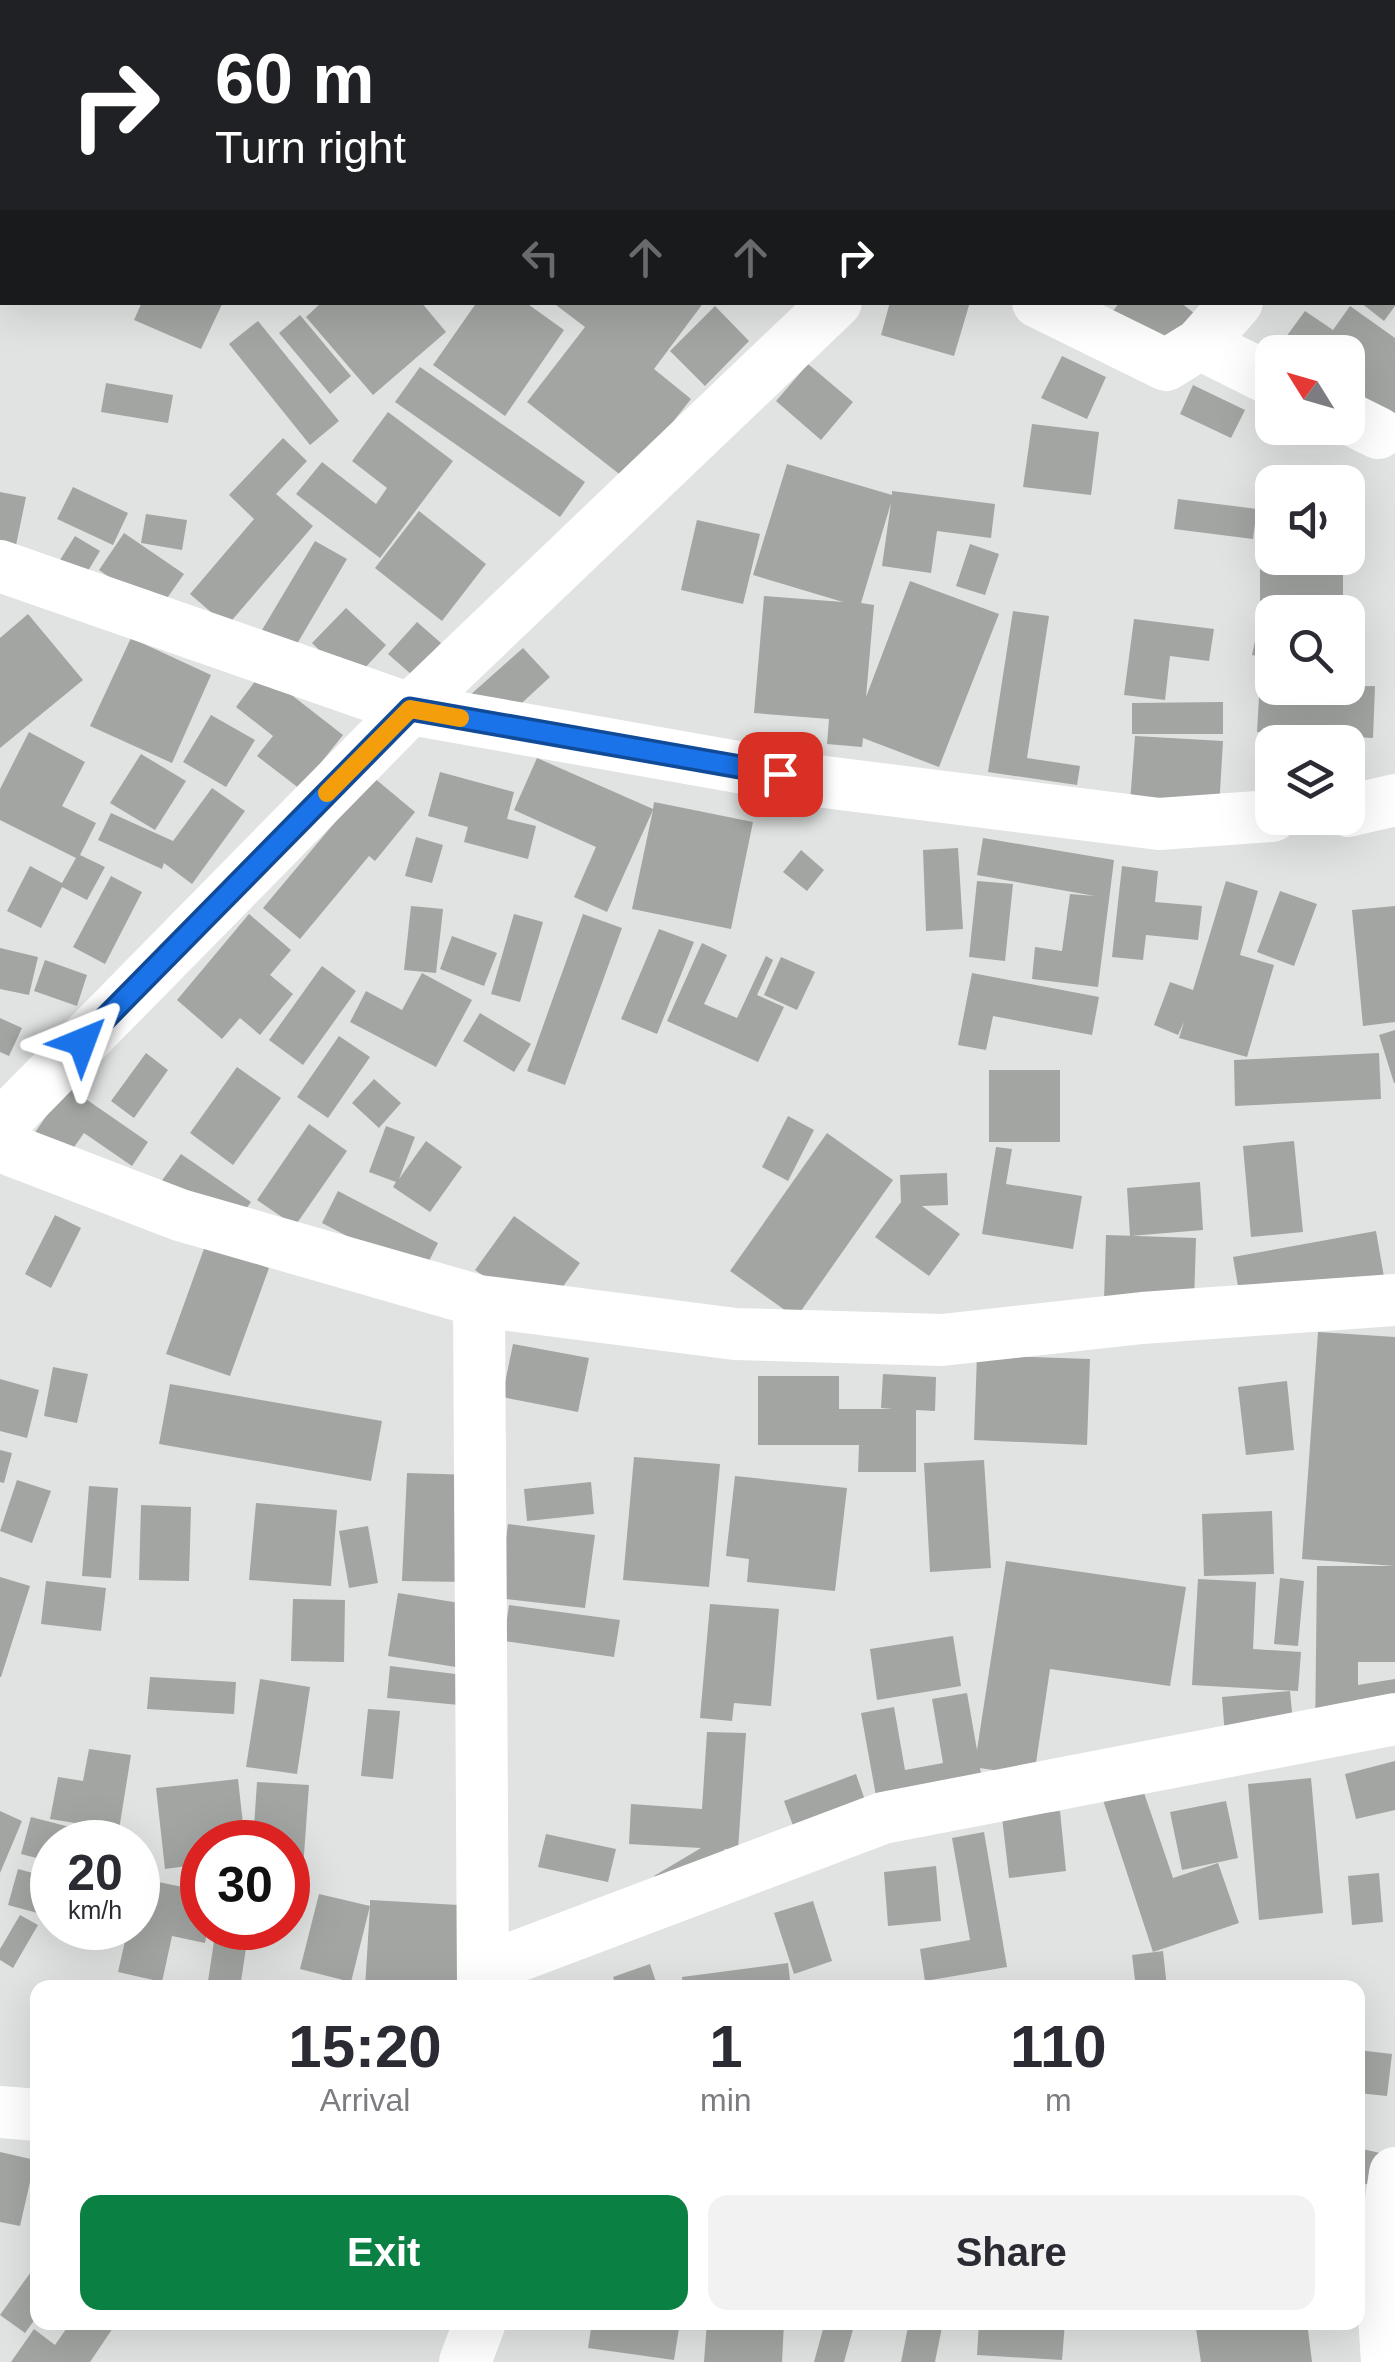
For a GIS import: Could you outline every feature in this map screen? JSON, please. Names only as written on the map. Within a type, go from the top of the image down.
[{"type":"street","points":[[0,1126],[410,709],[833,305]]},
{"type":"street","points":[[1044,305],[1166,365],[1200,344],[1234,305]]},
{"type":"street","points":[[1200,344],[1255,372]]},
{"type":"street","points":[[0,566],[410,709],[817,781],[1158,824],[1255,817]]},
{"type":"street","points":[[1365,806],[1395,800]]},
{"type":"street","points":[[0,1146],[180,1215],[479,1302],[736,1334],[942,1340],[1142,1318],[1395,1300]]},
{"type":"street","points":[[479,1302],[497,1974],[883,1818],[1395,1719]]},
{"type":"street","points":[[0,2112],[30,2114]]},
{"type":"street","points":[[1387,2362],[1378,2269],[1395,2172]]},
{"type":"street","points":[[465,2362],[477,2330]]},
{"type":"building","points":[[141,305],[222,305],[201,349],[134,320]]},
{"type":"building","points":[[319,305],[424,305],[446,332],[373,395],[306,317]]},
{"type":"building","points":[[475,305],[529,305],[564,330],[505,416],[433,365]]},
{"type":"building","points":[[556,305],[702,305],[654,369],[691,399],[627,480],[527,402],[585,327]]},
{"type":"building","points":[[889,305],[969,305],[954,356],[881,335]]},
{"type":"building","points":[[1118,305],[1184,305],[1195,314],[1158,362],[1105,321]]},
{"type":"building","points":[[1364,305],[1395,305],[1384,321]]},
{"type":"building","points":[[715,306],[749,341],[705,386],[670,351]]},
{"type":"building","points":[[1350,306],[1395,338],[1395,447],[1365,425],[1365,335],[1287,335],[1305,311],[1333,330]]},
{"type":"building","points":[[300,315],[351,376],[330,394],[279,333]]},
{"type":"building","points":[[258,321],[339,421],[310,445],[229,344]]},
{"type":"building","points":[[1062,356],[1106,377],[1087,419],[1041,398]]},
{"type":"building","points":[[808,364],[853,402],[821,440],[776,401]]},
{"type":"building","points":[[420,367],[585,482],[560,517],[395,402]]},
{"type":"building","points":[[106,383],[173,395],[168,423],[101,412]]},
{"type":"building","points":[[1193,385],[1245,410],[1231,438],[1180,414]]},
{"type":"building","points":[[388,412],[453,461],[380,558],[296,494],[322,462],[376,504],[387,488],[352,461]]},
{"type":"building","points":[[1032,424],[1099,432],[1091,495],[1023,487]]},
{"type":"building","points":[[283,438],[307,461],[276,494],[313,526],[227,626],[190,594],[254,519],[229,495]]},
{"type":"building","points":[[787,464],[892,495],[892,491],[995,504],[991,538],[937,531],[931,573],[882,566],[891,503],[861,603],[874,605],[866,697],[910,581],[999,614],[939,767],[863,738],[862,747],[827,744],[829,719],[754,713],[764,596],[843,602],[753,575]]},
{"type":"building","points":[[73,487],[128,513],[113,545],[57,519]]},
{"type":"building","points":[[0,492],[26,497],[14,555],[0,552]]},
{"type":"building","points":[[1178,499],[1255,509],[1253,539],[1174,529]]},
{"type":"building","points":[[419,511],[486,564],[442,621],[375,568]]},
{"type":"building","points":[[146,514],[187,520],[182,550],[141,543]]},
{"type":"building","points":[[697,520],[760,534],[743,604],[681,590]]},
{"type":"building","points":[[124,533],[184,574],[158,611],[99,570]]},
{"type":"building","points":[[75,536],[100,551],[85,576],[60,560]]},
{"type":"building","points":[[315,541],[347,559],[294,649],[262,630]]},
{"type":"building","points":[[970,544],[999,554],[985,595],[956,586]]},
{"type":"building","points":[[1260,575],[1343,575],[1343,595],[1260,595]]},
{"type":"building","points":[[346,608],[386,645],[352,682],[312,643]]},
{"type":"building","points":[[1013,611],[1049,616],[1027,758],[1080,766],[1077,785],[988,772]]},
{"type":"building","points":[[28,614],[83,680],[0,748],[0,638]]},
{"type":"building","points":[[1134,619],[1214,629],[1209,661],[1170,656],[1165,700],[1124,695]]},
{"type":"building","points":[[417,622],[441,643],[412,675],[388,654]]},
{"type":"building","points":[[131,638],[211,675],[172,763],[90,726]]},
{"type":"building","points":[[523,648],[550,677],[497,726],[469,696]]},
{"type":"building","points":[[262,672],[343,735],[300,789],[257,756],[273,736],[236,707]]},
{"type":"building","points":[[1365,686],[1375,686],[1373,738],[1365,738],[1365,725],[1257,725],[1259,705],[1365,705]]},
{"type":"building","points":[[1223,702],[1223,734],[1132,734],[1132,703]]},
{"type":"building","points":[[211,715],[255,740],[226,787],[183,762]]},
{"type":"building","points":[[29,732],[85,762],[62,806],[96,823],[80,855],[105,867],[87,900],[62,887],[41,928],[7,911],[30,866],[62,883],[76,858],[0,820],[0,789]]},
{"type":"building","points":[[1135,736],[1223,741],[1219,808],[1130,803]]},
{"type":"building","points":[[141,754],[186,781],[155,830],[110,803]]},
{"type":"building","points":[[537,758],[653,809],[654,802],[753,822],[731,929],[632,909],[653,810],[607,912],[574,897],[596,847],[514,810]]},
{"type":"building","points":[[440,772],[514,792],[507,819],[536,826],[528,859],[464,842],[468,827],[428,816]]},
{"type":"building","points":[[373,777],[415,812],[375,861],[369,856],[300,939],[263,908]]},
{"type":"building","points":[[212,788],[245,811],[192,884],[164,863],[162,869],[98,840],[111,813],[173,841]]},
{"type":"building","points":[[416,837],[443,845],[432,883],[405,876]]},
{"type":"building","points":[[983,838],[1114,860],[1098,987],[1032,979],[1035,947],[1062,951],[1070,894],[1095,896],[977,875]]},
{"type":"building","points":[[958,848],[963,929],[926,931],[923,850]]},
{"type":"building","points":[[801,850],[824,870],[807,891],[783,872]]},
{"type":"building","points":[[1122,866],[1158,871],[1155,902],[1202,906],[1198,940],[1146,935],[1143,960],[1112,957]]},
{"type":"building","points":[[111,876],[142,892],[105,964],[73,947]]},
{"type":"building","points":[[977,881],[1013,884],[1005,961],[969,957]]},
{"type":"building","points":[[1226,881],[1258,891],[1240,955],[1274,965],[1247,1057],[1179,1038],[1184,1022],[1178,1035],[1154,1025],[1170,982],[1193,990]]},
{"type":"building","points":[[1280,891],[1317,904],[1294,966],[1257,952]]},
{"type":"building","points":[[411,906],[443,909],[436,973],[404,970]]},
{"type":"building","points":[[1395,906],[1395,1022],[1363,1026],[1352,910]]},
{"type":"building","points":[[249,914],[291,950],[270,975],[293,994],[260,1035],[240,1018],[222,1039],[177,1000]]},
{"type":"building","points":[[514,914],[543,922],[520,1002],[491,994]]},
{"type":"building","points":[[583,914],[622,928],[565,1085],[527,1071]]},
{"type":"building","points":[[659,929],[694,942],[657,1034],[621,1019]]},
{"type":"building","points":[[452,936],[497,953],[484,986],[440,969]]},
{"type":"building","points":[[702,943],[727,955],[704,1004],[737,1018],[766,956],[773,960],[757,995],[784,1007],[758,1062],[667,1021]]},
{"type":"building","points":[[0,948],[38,957],[29,995],[0,989]]},
{"type":"building","points":[[781,957],[815,972],[797,1010],[764,995]]},
{"type":"building","points":[[45,960],[87,975],[77,1006],[34,991]]},
{"type":"building","points":[[322,966],[356,991],[303,1065],[269,1040]]},
{"type":"building","points":[[422,973],[472,1000],[436,1067],[350,1022],[366,991],[402,1010]]},
{"type":"building","points":[[972,973],[1099,997],[1092,1035],[993,1016],[986,1050],[958,1045]]},
{"type":"building","points":[[480,1013],[531,1044],[514,1072],[463,1041]]},
{"type":"building","points":[[0,1018],[22,1028],[9,1056],[0,1052]]},
{"type":"building","points":[[1395,1030],[1395,1083],[1394,1083],[1379,1035]]},
{"type":"building","points":[[339,1036],[370,1057],[328,1118],[297,1097]]},
{"type":"building","points":[[146,1053],[168,1070],[134,1118],[111,1101]]},
{"type":"building","points":[[1379,1053],[1381,1099],[1235,1106],[1234,1060]]},
{"type":"building","points":[[237,1067],[281,1098],[233,1165],[190,1133]]},
{"type":"building","points":[[989,1070],[1060,1070],[1060,1142],[989,1142]]},
{"type":"building","points":[[374,1079],[401,1103],[379,1128],[352,1103]]},
{"type":"building","points":[[67,1086],[148,1142],[132,1166],[84,1133],[60,1167],[27,1144]]},
{"type":"building","points":[[788,1116],[814,1130],[788,1181],[762,1167]]},
{"type":"building","points":[[309,1124],[347,1151],[295,1226],[257,1200]]},
{"type":"building","points":[[386,1126],[415,1137],[399,1179],[426,1141],[462,1167],[430,1212],[393,1187],[396,1182],[369,1172]]},
{"type":"building","points":[[827,1133],[893,1180],[796,1318],[730,1271]]},
{"type":"building","points":[[1294,1141],[1303,1232],[1251,1237],[1243,1146]]},
{"type":"building","points":[[996,1147],[1012,1149],[1006,1184],[1082,1196],[1073,1249],[982,1234]]},
{"type":"building","points":[[181,1154],[251,1202],[227,1235],[158,1186]]},
{"type":"building","points":[[947,1173],[948,1205],[922,1206],[960,1234],[929,1276],[875,1237],[901,1202],[900,1175]]},
{"type":"building","points":[[1200,1182],[1203,1230],[1130,1236],[1127,1188]]},
{"type":"building","points":[[338,1191],[438,1243],[422,1275],[322,1223]]},
{"type":"building","points":[[55,1215],[81,1228],[51,1288],[25,1274]]},
{"type":"building","points":[[514,1216],[580,1263],[541,1317],[475,1270]]},
{"type":"building","points":[[1376,1231],[1384,1277],[1241,1304],[1233,1257]]},
{"type":"building","points":[[1106,1235],[1196,1238],[1194,1304],[1104,1301]]},
{"type":"building","points":[[205,1246],[269,1268],[230,1376],[166,1354]]},
{"type":"building","points":[[1318,1332],[1395,1337],[1395,1566],[1302,1559]]},
{"type":"building","points":[[513,1344],[589,1358],[578,1412],[502,1397]]},
{"type":"building","points":[[977,1355],[1090,1359],[1087,1445],[974,1440]]},
{"type":"building","points":[[53,1367],[88,1374],[77,1423],[44,1416]]},
{"type":"building","points":[[883,1374],[936,1377],[935,1411],[916,1410],[916,1472],[858,1472],[859,1445],[758,1445],[758,1376],[839,1376],[839,1409],[893,1409],[881,1408]]},
{"type":"building","points":[[0,1379],[39,1390],[27,1438],[0,1431]]},
{"type":"building","points":[[1287,1381],[1294,1450],[1246,1455],[1238,1387]]},
{"type":"building","points":[[170,1384],[382,1421],[371,1481],[159,1444]]},
{"type":"building","points":[[0,1450],[12,1453],[4,1483],[0,1482]]},
{"type":"building","points":[[634,1457],[720,1464],[709,1587],[623,1580]]},
{"type":"building","points":[[984,1460],[991,1568],[930,1572],[924,1463]]},
{"type":"building","points":[[407,1473],[474,1475],[469,1582],[402,1581]]},
{"type":"building","points":[[735,1476],[847,1488],[835,1591],[747,1582],[749,1559],[726,1556]]},
{"type":"building","points":[[17,1480],[51,1491],[32,1543],[0,1531]]},
{"type":"building","points":[[591,1482],[594,1514],[527,1521],[524,1489]]},
{"type":"building","points":[[89,1486],[118,1488],[111,1578],[82,1576]]},
{"type":"building","points":[[256,1503],[337,1510],[331,1586],[249,1580]]},
{"type":"building","points":[[141,1505],[191,1507],[189,1581],[139,1580]]},
{"type":"building","points":[[1272,1511],[1274,1574],[1204,1576],[1202,1514]]},
{"type":"building","points":[[508,1524],[595,1535],[585,1608],[498,1598]]},
{"type":"building","points":[[368,1526],[378,1583],[349,1588],[339,1531]]},
{"type":"building","points":[[1006,1561],[1186,1587],[1170,1686],[1050,1669],[1034,1776],[980,1768],[985,1798],[880,1818],[861,1713],[894,1707],[905,1770],[943,1763],[932,1699],[967,1693],[977,1750]]},
{"type":"building","points":[[1317,1566],[1395,1566],[1395,1662],[1358,1662],[1358,1685],[1395,1679],[1395,1725],[1364,1731],[1358,1697],[1357,1739],[1315,1739]]},
{"type":"building","points":[[0,1577],[30,1586],[1,1677],[0,1677]]},
{"type":"building","points":[[1280,1578],[1304,1581],[1298,1646],[1274,1644]]},
{"type":"building","points":[[1198,1579],[1256,1582],[1253,1649],[1301,1652],[1298,1691],[1192,1685]]},
{"type":"building","points":[[46,1581],[106,1588],[101,1631],[41,1624]]},
{"type":"building","points":[[398,1593],[478,1606],[468,1669],[388,1656]]},
{"type":"building","points":[[293,1599],[345,1600],[344,1662],[291,1661]]},
{"type":"building","points":[[710,1604],[779,1609],[771,1706],[734,1703],[732,1721],[700,1718]]},
{"type":"building","points":[[509,1605],[620,1620],[614,1657],[504,1641]]},
{"type":"building","points":[[953,1636],[961,1686],[877,1700],[870,1649]]},
{"type":"building","points":[[390,1666],[472,1676],[469,1706],[387,1698]]},
{"type":"building","points":[[150,1677],[236,1682],[234,1714],[147,1709]]},
{"type":"building","points":[[260,1679],[310,1687],[297,1774],[246,1767]]},
{"type":"building","points":[[1290,1691],[1295,1743],[1226,1749],[1222,1697]]},
{"type":"building","points":[[368,1709],[400,1711],[393,1779],[361,1776]]},
{"type":"building","points":[[707,1732],[746,1733],[738,1850],[724,1849],[743,1879],[679,1918],[654,1876],[701,1848],[629,1844],[631,1804],[702,1809]]},
{"type":"building","points":[[89,1749],[131,1755],[121,1820],[50,1819],[58,1777],[83,1781]]},
{"type":"building","points":[[1395,1761],[1395,1810],[1356,1819],[1345,1774]]},
{"type":"building","points":[[856,1774],[870,1815],[799,1842],[784,1801]]},
{"type":"building","points":[[1311,1778],[1323,1913],[1259,1920],[1248,1784]]},
{"type":"building","points":[[238,1779],[243,1820],[180,1820],[180,1867],[165,1869],[156,1788]]},
{"type":"building","points":[[257,1782],[309,1785],[306,1820],[254,1820]]},
{"type":"building","points":[[1142,1787],[1173,1878],[1218,1863],[1239,1923],[1153,1952],[1103,1800]]},
{"type":"building","points":[[1226,1801],[1238,1858],[1182,1870],[1170,1812]]},
{"type":"building","points":[[0,1811],[22,1821],[0,1873]]},
{"type":"building","points":[[1060,1811],[1066,1871],[1009,1878],[1002,1817]]},
{"type":"building","points":[[30,1821],[30,1856],[21,1854]]},
{"type":"building","points":[[984,1832],[1007,1967],[925,1980],[920,1949],[970,1940],[952,1838]]},
{"type":"building","points":[[546,1834],[616,1849],[608,1882],[538,1867]]},
{"type":"building","points":[[936,1866],[941,1921],[888,1926],[884,1872]]},
{"type":"building","points":[[18,1869],[30,1872],[30,1911],[8,1905]]},
{"type":"building","points":[[1379,1873],[1383,1922],[1352,1925],[1348,1876]]},
{"type":"building","points":[[160,1882],[180,1886],[180,1938],[172,1936],[162,1980],[118,1972],[123,1950],[160,1950]]},
{"type":"building","points":[[319,1894],[370,1906],[352,1980],[300,1969],[305,1950],[310,1950],[310,1930]]},
{"type":"building","points":[[370,1900],[476,1906],[471,1980],[365,1980]]},
{"type":"building","points":[[813,1901],[832,1961],[794,1974],[774,1913]]},
{"type":"building","points":[[20,1915],[30,1921],[30,1939],[13,1968],[0,1960],[0,1949]]},
{"type":"building","points":[[213,1950],[246,1950],[241,1980],[208,1980]]},
{"type":"building","points":[[1163,1951],[1166,1980],[1135,1980],[1132,1955]]},
{"type":"building","points":[[788,1963],[790,1980],[682,1980],[682,1977]]},
{"type":"building","points":[[650,1964],[655,1980],[614,1980],[613,1977]]},
{"type":"building","points":[[1365,2051],[1392,2054],[1387,2096],[1365,2094]]},
{"type":"building","points":[[1365,2150],[1389,2155],[1382,2188],[1365,2184]]},
{"type":"building","points":[[0,2152],[30,2159],[30,2182],[20,2226],[0,2222]]},
{"type":"building","points":[[30,2273],[30,2326],[25,2333],[0,2315]]},
{"type":"building","points":[[33,2330],[55,2345],[65,2330],[112,2330],[90,2362],[11,2362]]},
{"type":"building","points":[[591,2330],[679,2330],[674,2360],[588,2348]]},
{"type":"building","points":[[706,2330],[784,2330],[782,2362],[704,2362]]},
{"type":"building","points":[[823,2330],[853,2330],[844,2362],[814,2362]]},
{"type":"building","points":[[907,2330],[941,2330],[935,2362],[901,2362]]},
{"type":"building","points":[[979,2330],[1064,2330],[1062,2360],[977,2355]]},
{"type":"building","points":[[1196,2330],[1308,2330],[1312,2362],[1201,2362]]},
{"type":"slow traffic","points":[[327,793],[410,709],[460,718]]},
{"type":"route","points":[[82,1042],[410,709],[780,774]]}]
